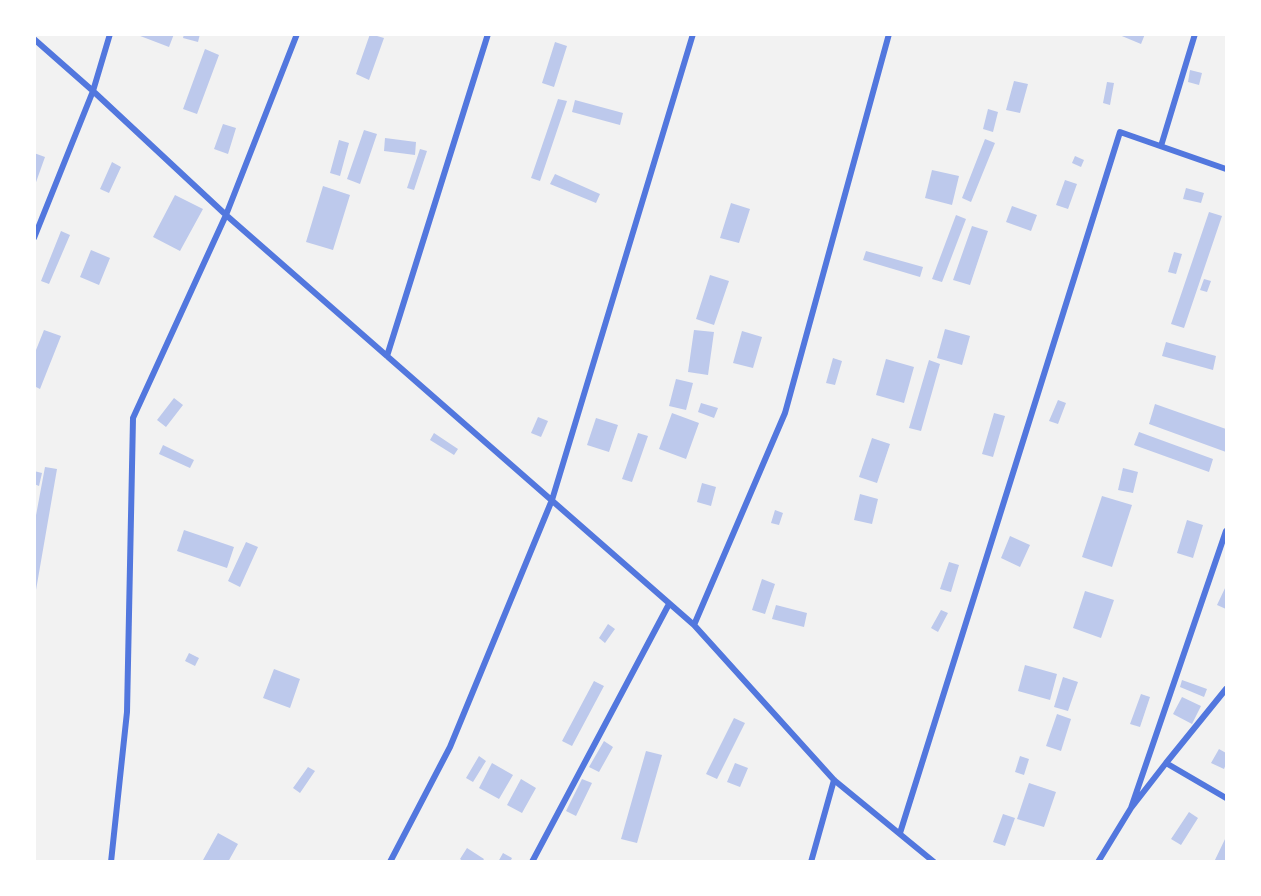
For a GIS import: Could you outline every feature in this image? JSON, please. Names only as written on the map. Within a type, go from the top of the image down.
[{"type":"street","points":[[34,238],[93,91],[110,34]]},
{"type":"street","points":[[111,861],[127,712],[133,418],[226,215],[297,34]]},
{"type":"street","points":[[387,356],[488,34]]},
{"type":"street","points":[[390,861],[450,747],[552,500],[693,34]]},
{"type":"street","points":[[694,625],[785,413],[889,34]]},
{"type":"street","points":[[1161,146],[1195,34]]},
{"type":"street","points":[[34,39],[226,215],[694,625],[834,780],[934,861]]},
{"type":"street","points":[[900,833],[1120,132],[1227,170]]},
{"type":"street","points":[[1131,808],[1227,531]]},
{"type":"street","points":[[532,861],[669,604]]},
{"type":"street","points":[[1098,861],[1131,808],[1227,689]]},
{"type":"street","points":[[1166,763],[1227,798]]},
{"type":"street","points":[[811,861],[834,780]]},
{"type":"building","points":[[135,34],[174,34],[169,47]]},
{"type":"building","points":[[184,34],[200,34],[198,42],[183,38]]},
{"type":"building","points":[[370,34],[384,38],[369,80],[356,74]]},
{"type":"building","points":[[1117,34],[1145,34],[1141,44]]},
{"type":"building","points":[[555,42],[567,46],[554,87],[542,83]]},
{"type":"building","points":[[205,49],[219,55],[197,114],[183,109]]},
{"type":"building","points":[[1190,70],[1202,73],[1199,85],[1188,82]]},
{"type":"building","points":[[1014,81],[1028,84],[1020,113],[1006,110]]},
{"type":"building","points":[[1107,82],[1114,83],[1110,105],[1103,103]]},
{"type":"building","points":[[558,99],[567,101],[540,181],[531,178]]},
{"type":"building","points":[[575,100],[623,113],[620,125],[572,112]]},
{"type":"building","points":[[988,109],[998,112],[993,132],[983,129]]},
{"type":"building","points":[[223,124],[236,128],[228,154],[214,149]]},
{"type":"building","points":[[364,130],[377,134],[360,184],[347,179]]},
{"type":"building","points":[[385,138],[416,142],[415,155],[384,151]]},
{"type":"building","points":[[985,139],[995,143],[971,202],[962,198]]},
{"type":"building","points":[[339,140],[349,143],[340,176],[330,173]]},
{"type":"building","points":[[420,149],[427,151],[414,190],[407,188]]},
{"type":"building","points":[[34,153],[45,157],[35,185],[34,185]]},
{"type":"building","points":[[1075,156],[1084,160],[1081,167],[1072,163]]},
{"type":"building","points":[[112,162],[121,167],[109,193],[100,189]]},
{"type":"building","points":[[932,170],[959,176],[952,205],[925,198]]},
{"type":"building","points":[[555,174],[600,194],[596,203],[550,184]]},
{"type":"building","points":[[1065,180],[1077,184],[1068,209],[1056,205]]},
{"type":"building","points":[[323,186],[350,195],[333,250],[306,242]]},
{"type":"building","points":[[1186,188],[1204,193],[1201,203],[1183,199]]},
{"type":"building","points":[[175,195],[203,209],[180,251],[153,237]]},
{"type":"building","points":[[731,203],[750,209],[739,243],[720,238]]},
{"type":"building","points":[[1012,206],[1037,215],[1031,231],[1006,222]]},
{"type":"building","points":[[1209,212],[1222,216],[1184,328],[1171,324]]},
{"type":"building","points":[[956,215],[966,219],[942,282],[932,279]]},
{"type":"building","points":[[972,226],[988,231],[970,285],[953,280]]},
{"type":"building","points":[[61,231],[70,235],[49,284],[41,281]]},
{"type":"building","points":[[91,250],[110,258],[99,285],[80,277]]},
{"type":"building","points":[[866,251],[923,267],[920,277],[863,260]]},
{"type":"building","points":[[1174,252],[1182,254],[1176,274],[1168,272]]},
{"type":"building","points":[[710,275],[729,281],[714,325],[696,319]]},
{"type":"building","points":[[1204,279],[1211,281],[1207,292],[1200,290]]},
{"type":"building","points":[[945,329],[970,336],[962,365],[937,358]]},
{"type":"building","points":[[44,330],[61,336],[40,389],[34,386],[34,355]]},
{"type":"building","points":[[694,330],[714,332],[708,375],[688,372]]},
{"type":"building","points":[[742,331],[762,337],[753,368],[733,363]]},
{"type":"building","points":[[1166,342],[1216,356],[1213,370],[1162,356]]},
{"type":"building","points":[[833,358],[842,361],[835,385],[826,383]]},
{"type":"building","points":[[886,359],[914,367],[904,403],[876,395]]},
{"type":"building","points":[[929,360],[940,364],[921,431],[909,428]]},
{"type":"building","points":[[676,379],[693,383],[686,410],[669,406]]},
{"type":"building","points":[[174,398],[183,405],[166,427],[157,420]]},
{"type":"building","points":[[1058,400],[1066,403],[1058,424],[1049,421]]},
{"type":"building","points":[[701,403],[718,408],[714,418],[698,412]]},
{"type":"building","points":[[1155,404],[1226,429],[1226,452],[1149,424]]},
{"type":"building","points":[[672,413],[699,423],[686,459],[659,449]]},
{"type":"building","points":[[994,413],[1005,416],[993,457],[982,454]]},
{"type":"building","points":[[538,417],[548,421],[541,437],[531,433]]},
{"type":"building","points":[[596,418],[618,425],[609,452],[587,445]]},
{"type":"building","points":[[1139,432],[1213,459],[1209,472],[1134,445]]},
{"type":"building","points":[[434,433],[458,449],[454,455],[430,440]]},
{"type":"building","points":[[638,433],[648,436],[632,482],[622,479]]},
{"type":"building","points":[[872,438],[890,444],[877,483],[859,477]]},
{"type":"building","points":[[163,445],[194,460],[190,468],[159,454]]},
{"type":"building","points":[[45,467],[57,469],[36,590],[34,590],[34,526]]},
{"type":"building","points":[[1123,468],[1138,472],[1133,493],[1118,490]]},
{"type":"building","points":[[34,471],[42,473],[39,486],[34,484]]},
{"type":"building","points":[[702,483],[716,487],[711,506],[697,502]]},
{"type":"building","points":[[860,494],[878,499],[872,524],[854,520]]},
{"type":"building","points":[[1102,496],[1132,505],[1112,567],[1082,557]]},
{"type":"building","points":[[775,510],[783,513],[779,525],[771,523]]},
{"type":"building","points":[[1187,520],[1203,525],[1193,558],[1177,553]]},
{"type":"building","points":[[184,530],[234,547],[227,568],[177,551]]},
{"type":"building","points":[[1010,536],[1030,545],[1020,567],[1001,558]]},
{"type":"building","points":[[246,542],[258,547],[240,587],[228,581]]},
{"type":"building","points":[[949,562],[959,565],[951,592],[940,589]]},
{"type":"building","points":[[762,579],[775,584],[765,614],[752,610]]},
{"type":"building","points":[[1226,586],[1226,609],[1217,605]]},
{"type":"building","points":[[1085,591],[1114,600],[1101,638],[1073,628]]},
{"type":"building","points":[[776,605],[807,613],[804,627],[772,619]]},
{"type":"building","points":[[941,610],[948,613],[938,632],[931,628]]},
{"type":"building","points":[[608,624],[615,629],[605,643],[599,638]]},
{"type":"building","points":[[189,653],[199,658],[195,666],[185,661]]},
{"type":"building","points":[[1025,665],[1057,674],[1050,700],[1018,691]]},
{"type":"building","points":[[274,669],[300,679],[290,708],[263,698]]},
{"type":"building","points":[[1063,677],[1078,682],[1068,711],[1054,707]]},
{"type":"building","points":[[1182,680],[1207,689],[1204,697],[1180,687]]},
{"type":"building","points":[[594,681],[604,686],[572,746],[562,741]]},
{"type":"building","points":[[1141,694],[1150,697],[1140,727],[1130,724]]},
{"type":"building","points":[[1182,697],[1201,706],[1192,724],[1173,714]]},
{"type":"building","points":[[1057,714],[1071,719],[1061,751],[1046,746]]},
{"type":"building","points":[[734,718],[745,723],[717,779],[706,774]]},
{"type":"building","points":[[604,741],[613,747],[599,772],[589,767]]},
{"type":"building","points":[[1219,749],[1226,753],[1224,769],[1211,763]]},
{"type":"building","points":[[646,751],[662,755],[637,843],[621,839]]},
{"type":"building","points":[[479,756],[486,761],[473,782],[466,778]]},
{"type":"building","points":[[1020,756],[1029,759],[1024,775],[1015,772]]},
{"type":"building","points":[[492,763],[513,775],[499,799],[479,788]]},
{"type":"building","points":[[735,763],[748,768],[740,787],[727,782]]},
{"type":"building","points":[[308,767],[315,771],[300,793],[293,788]]},
{"type":"building","points":[[521,779],[536,788],[522,813],[507,805]]},
{"type":"building","points":[[582,779],[592,783],[576,816],[566,811]]},
{"type":"building","points":[[1029,783],[1056,792],[1044,827],[1017,819]]},
{"type":"building","points":[[1189,812],[1198,818],[1181,845],[1171,839]]},
{"type":"building","points":[[1003,814],[1015,818],[1005,846],[993,842]]},
{"type":"building","points":[[218,833],[238,844],[228,862],[205,862],[203,860]]},
{"type":"building","points":[[1226,837],[1226,862],[1214,862]]},
{"type":"building","points":[[467,848],[484,859],[482,862],[464,862],[460,859]]},
{"type":"building","points":[[503,853],[512,858],[510,862],[498,862]]}]
